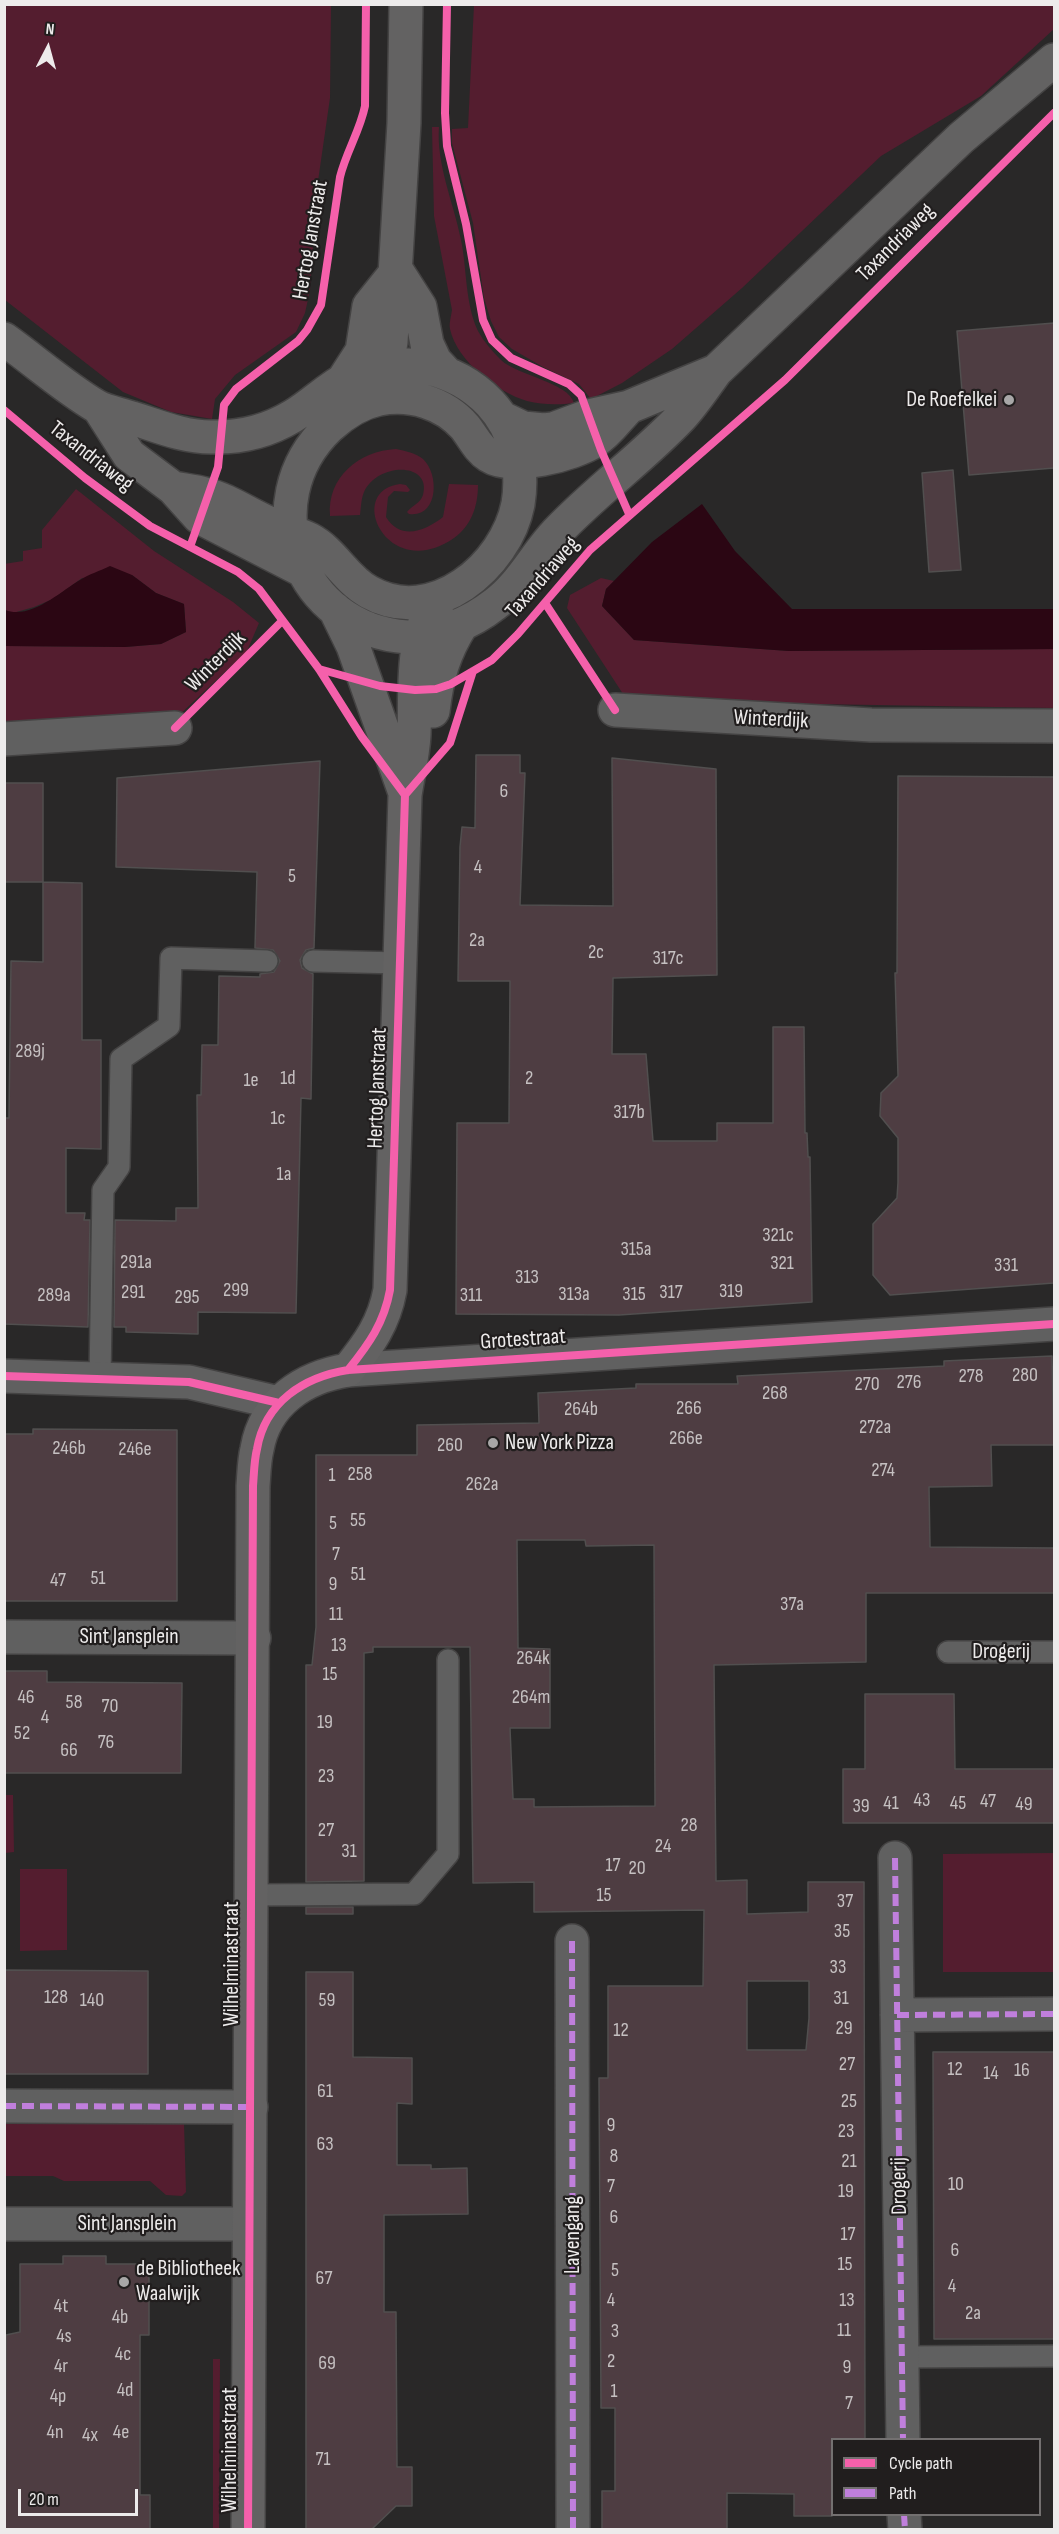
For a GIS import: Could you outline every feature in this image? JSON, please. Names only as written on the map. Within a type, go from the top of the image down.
[{"type":"main road","points":[[385,366],[392,342],[397,271],[404,123],[406,4]]},
{"type":"main road","name":"Taxandriaweg","points":[[334,608],[372,630],[408,637],[448,630],[496,604],[559,530],[683,416],[716,370],[960,138],[1054,60]]},
{"type":"main road","points":[[397,271],[420,307],[427,344],[435,360],[447,375]]},
{"type":"main road","points":[[351,393],[362,351],[369,306],[397,271]]},
{"type":"main road","name":"Taxandriaweg","points":[[4,339],[99,408],[180,433],[220,437],[240,436],[277,425],[310,404],[351,393]]},
{"type":"main road","points":[[334,608],[316,591],[302,570],[291,532],[291,505],[302,465],[364,370],[385,366],[417,366],[447,375],[473,388],[502,418],[510,432],[519,462],[520,491],[514,520],[501,548],[470,580],[444,596],[428,613],[420,636]]},
{"type":"main road","name":"Taxandriaweg","points":[[502,418],[523,428],[544,430],[588,416],[629,407],[716,370]]},
{"type":"main road","points":[[351,393],[369,401],[393,397],[429,402],[450,413],[459,421],[478,446],[489,456],[504,461],[519,462]]},
{"type":"main road","name":"Taxandriaweg","points":[[519,462],[576,450],[597,440],[629,407]]},
{"type":"main road","name":"Taxandriaweg","points":[[99,408],[129,455],[173,488],[199,517],[302,570]]},
{"type":"main road","name":"Taxandriaweg","points":[[173,488],[207,494],[308,539],[322,548],[351,580],[372,594],[395,602],[407,603],[444,596]]},
{"type":"main road","name":"Hertog Janstraat","points":[[334,608],[353,646],[405,795]]},
{"type":"main road","name":"Hertog Janstraat","points":[[405,795],[432,728],[445,652],[462,624]]},
{"type":"main road","name":"Hertog Janstraat","points":[[348,1370],[378,1328],[386,1310],[390,1290],[405,795],[414,738],[420,636]]},
{"type":"main road","name":"Grotestraat","points":[[279,1403],[298,1385],[333,1372],[348,1370]]},
{"type":"main road","name":"Wilhelminastraat","points":[[248,2529],[253,1486],[257,1447],[279,1403]]},
{"type":"street","name":"Winterdijk","points":[[615,710],[871,725],[1054,726]]},
{"type":"street","points":[[4,739],[175,728]]},
{"type":"street","name":"Grotestraat","points":[[348,1370],[1054,1324]]},
{"type":"street","points":[[4,1376],[189,1382],[279,1403]]},
{"type":"street","name":"Sint Jansplein","points":[[4,1637],[254,1638]]},
{"type":"street","name":"Drogerij","points":[[895,1858],[903,2438]]},
{"type":"street","name":"Lavengang","points":[[572,1941],[573,2529]]},
{"type":"street","points":[[897,2014],[1054,2014]]},
{"type":"street","points":[[4,2106],[251,2107]]},
{"type":"street","name":"Sint Jansplein","points":[[4,2224],[249,2224]]},
{"type":"lane","points":[[100,1379],[102,1190],[119,1167],[121,1059],[169,1026],[171,958],[267,961]]},
{"type":"lane","points":[[313,961],[400,963]]},
{"type":"lane","name":"Drogerij","points":[[948,1652],[1054,1652]]},
{"type":"lane","points":[[250,1895],[414,1894],[448,1854],[448,1660]]},
{"type":"lane","points":[[902,2357],[1054,2356]]},
{"type":"shaded area","points":[[4,5],[331,5],[330,98],[317,188],[310,290],[305,313],[296,332],[235,375],[215,399],[212,419],[171,412],[123,392],[5,300]]},
{"type":"shaded area","points":[[474,5],[1054,5],[1054,29],[981,96],[881,156],[742,288],[672,349],[622,383],[591,399],[579,384],[512,349],[499,337],[484,298],[473,223],[452,143],[452,129],[468,128]]},
{"type":"shaded area","points":[[432,127],[439,127],[440,155],[461,240],[468,298],[478,331],[488,346],[509,366],[553,384],[570,396],[574,403],[551,404],[515,397],[480,374],[454,341],[450,327],[452,310],[434,216]]},
{"type":"shaded area","points":[[396,449],[417,455],[428,466],[434,484],[431,503],[426,509],[419,513],[409,514],[407,512],[422,498],[424,484],[420,476],[402,470],[380,475],[371,482],[363,495],[360,515],[330,516],[330,502],[334,489],[348,469],[370,455]]},
{"type":"shaded area","points":[[400,484],[406,485],[410,490],[408,492],[394,491],[388,497],[386,517],[399,529],[406,531],[429,526],[443,517],[449,484],[478,485],[477,501],[469,522],[454,538],[430,549],[410,550],[393,543],[381,531],[375,516],[376,502],[384,490]]},
{"type":"shaded area","points":[[76,489],[154,551],[233,602],[259,623],[247,651],[173,721],[4,727],[5,646],[125,647],[161,644],[186,632],[184,604],[156,593],[132,575],[82,578],[53,599],[34,607],[13,613],[5,610],[4,564],[23,561],[23,551],[42,548],[42,530]]},
{"type":"shaded area","points":[[702,504],[735,551],[792,609],[1054,609],[1054,649],[789,651],[634,640],[602,606],[606,589],[652,542]]},
{"type":"shaded area","points":[[110,566],[132,575],[156,593],[184,604],[186,632],[161,644],[125,647],[5,646],[5,610],[15,612],[34,608],[83,578]]},
{"type":"shaded area","points":[[601,578],[614,581],[606,589],[602,606],[634,640],[789,651],[1054,649],[1054,708],[638,701],[625,697],[567,608],[570,595]]},
{"type":"shaded area","points":[[4,1795],[13,1795],[14,1852],[5,1853]]},
{"type":"shaded area","points":[[1054,1853],[1054,1972],[943,1972],[943,1854]]},
{"type":"shaded area","points":[[20,1869],[67,1869],[67,1950],[20,1951]]},
{"type":"shaded area","points":[[5,2122],[184,2123],[186,2192],[182,2196],[166,2195],[150,2181],[64,2181],[53,2176],[5,2176]]},
{"type":"shaded area","points":[[213,2359],[220,2359],[219,2530],[213,2529]]},
{"type":"building","name":"De Roefelkei","points":[[1054,323],[1054,468],[969,475],[957,331]]},
{"type":"building","points":[[953,470],[961,570],[929,572],[922,473]]},
{"type":"building","points":[[476,755],[520,755],[520,773],[525,773],[520,905],[613,906],[612,758],[716,769],[717,975],[613,978],[612,1054],[646,1054],[653,1141],[717,1141],[717,1123],[773,1123],[773,1027],[804,1027],[805,1133],[807,1133],[808,1157],[810,1157],[812,1302],[619,1315],[456,1314],[457,1123],[509,1123],[510,981],[458,981],[460,847],[462,827],[475,828]]},
{"type":"building","points":[[320,761],[314,948],[306,950],[300,960],[302,968],[313,974],[311,1099],[301,1098],[296,1313],[198,1312],[198,1334],[126,1332],[126,1327],[114,1327],[115,1220],[176,1221],[176,1208],[198,1208],[197,1095],[201,1095],[202,1045],[218,1045],[219,976],[260,977],[260,974],[274,972],[280,961],[273,950],[255,948],[257,872],[116,867],[117,778]]},
{"type":"building","points":[[898,776],[1054,777],[1054,1283],[890,1295],[873,1275],[873,1224],[897,1198],[898,1182],[898,1138],[880,1116],[881,1093],[898,1076],[895,973],[897,973]]},
{"type":"building","points":[[4,783],[43,783],[43,882],[4,882]]},
{"type":"building","points":[[43,882],[82,883],[82,1040],[101,1040],[101,1149],[66,1148],[66,1213],[85,1213],[84,1220],[90,1220],[88,1327],[4,1324],[4,1118],[9,1118],[11,961],[43,962]]},
{"type":"building","points":[[1052,1356],[1054,1445],[991,1445],[992,1486],[929,1487],[930,1547],[1054,1548],[1054,1593],[866,1593],[866,1662],[714,1665],[716,1881],[747,1880],[747,1914],[808,1912],[808,1882],[864,1882],[865,2438],[831,2438],[831,2516],[794,2516],[794,2494],[727,2493],[727,2529],[602,2529],[602,2491],[615,2491],[615,2408],[601,2408],[599,2078],[608,2078],[608,1986],[703,1986],[704,1910],[534,1912],[534,1882],[473,1883],[470,1647],[373,1647],[373,1652],[364,1653],[364,1881],[306,1882],[306,1665],[312,1665],[316,1627],[316,1455],[417,1455],[417,1425],[539,1423],[538,1393],[636,1388],[636,1384],[738,1384],[737,1376],[944,1366],[944,1361]],"holes":[[[517,1540],[585,1540],[586,1546],[654,1545],[655,1806],[534,1807],[534,1799],[513,1799],[510,1728],[550,1728],[550,1649],[518,1648]],[[747,1981],[809,1981],[806,2050],[747,2050]]]},
{"type":"building","points":[[33,1429],[177,1430],[177,1601],[4,1601],[4,1434],[33,1434]]},
{"type":"building","points":[[4,1671],[47,1671],[47,1682],[182,1683],[181,1773],[4,1773]]},
{"type":"building","points":[[865,1694],[954,1694],[955,1769],[1054,1769],[1054,1823],[843,1823],[843,1769],[865,1769]]},
{"type":"building","points":[[306,1907],[353,1907],[353,1914],[306,1914]]},
{"type":"building","points":[[4,1970],[148,1971],[148,2074],[4,2074]]},
{"type":"building","points":[[306,1972],[353,1972],[353,2057],[412,2058],[412,2104],[397,2103],[397,2165],[431,2165],[431,2169],[467,2168],[468,2214],[384,2215],[384,2312],[396,2312],[397,2467],[412,2467],[412,2506],[396,2506],[372,2529],[306,2529]]},
{"type":"building","points":[[933,2052],[1054,2052],[1054,2339],[934,2339]]},
{"type":"building","points":[[63,2256],[106,2256],[106,2264],[149,2264],[149,2335],[140,2335],[140,2495],[150,2495],[150,2529],[5,2529],[6,2335],[20,2332],[20,2264],[63,2264]]},
{"type":"marked path","points":[[895,1858],[903,2438]]},
{"type":"marked path","points":[[572,1941],[573,2530]]},
{"type":"marked path","points":[[897,2015],[1054,2014]]},
{"type":"marked path","points":[[4,2106],[251,2107]]},
{"type":"marked path","points":[[904,2516],[905,2530]]},
{"type":"cycle path","points":[[190,547],[218,467],[224,405],[236,389],[298,341],[321,305],[340,177],[365,106],[366,4]]},
{"type":"cycle path","points":[[447,4],[445,113],[447,146],[466,224],[483,320],[492,340],[511,358],[569,384],[581,395],[601,450],[629,514]]},
{"type":"cycle path","points":[[319,669],[380,686],[415,690],[436,689],[451,684],[492,660],[518,634],[590,550],[785,380],[1054,113]]},
{"type":"cycle path","points":[[4,410],[85,478],[150,526],[238,572],[259,589],[319,669],[362,737],[405,795],[390,1290],[384,1313],[375,1333],[348,1370]]},
{"type":"cycle path","points":[[545,603],[615,710]]},
{"type":"cycle path","points":[[175,728],[282,621]]},
{"type":"cycle path","points":[[405,795],[450,743],[473,671]]},
{"type":"cycle path","points":[[248,2530],[253,1486],[257,1449],[261,1432],[268,1418],[289,1394],[302,1386],[332,1373],[348,1370],[1054,1324]]},
{"type":"cycle path","points":[[4,1376],[189,1382],[279,1403]]},
{"type":"place","name":"De Roefelkei","points":[[1009,400]]},
{"type":"place","name":"New York Pizza","points":[[493,1443]]},
{"type":"place","name":"de Bibliotheek Waalwijk","points":[[124,2282]]}]
